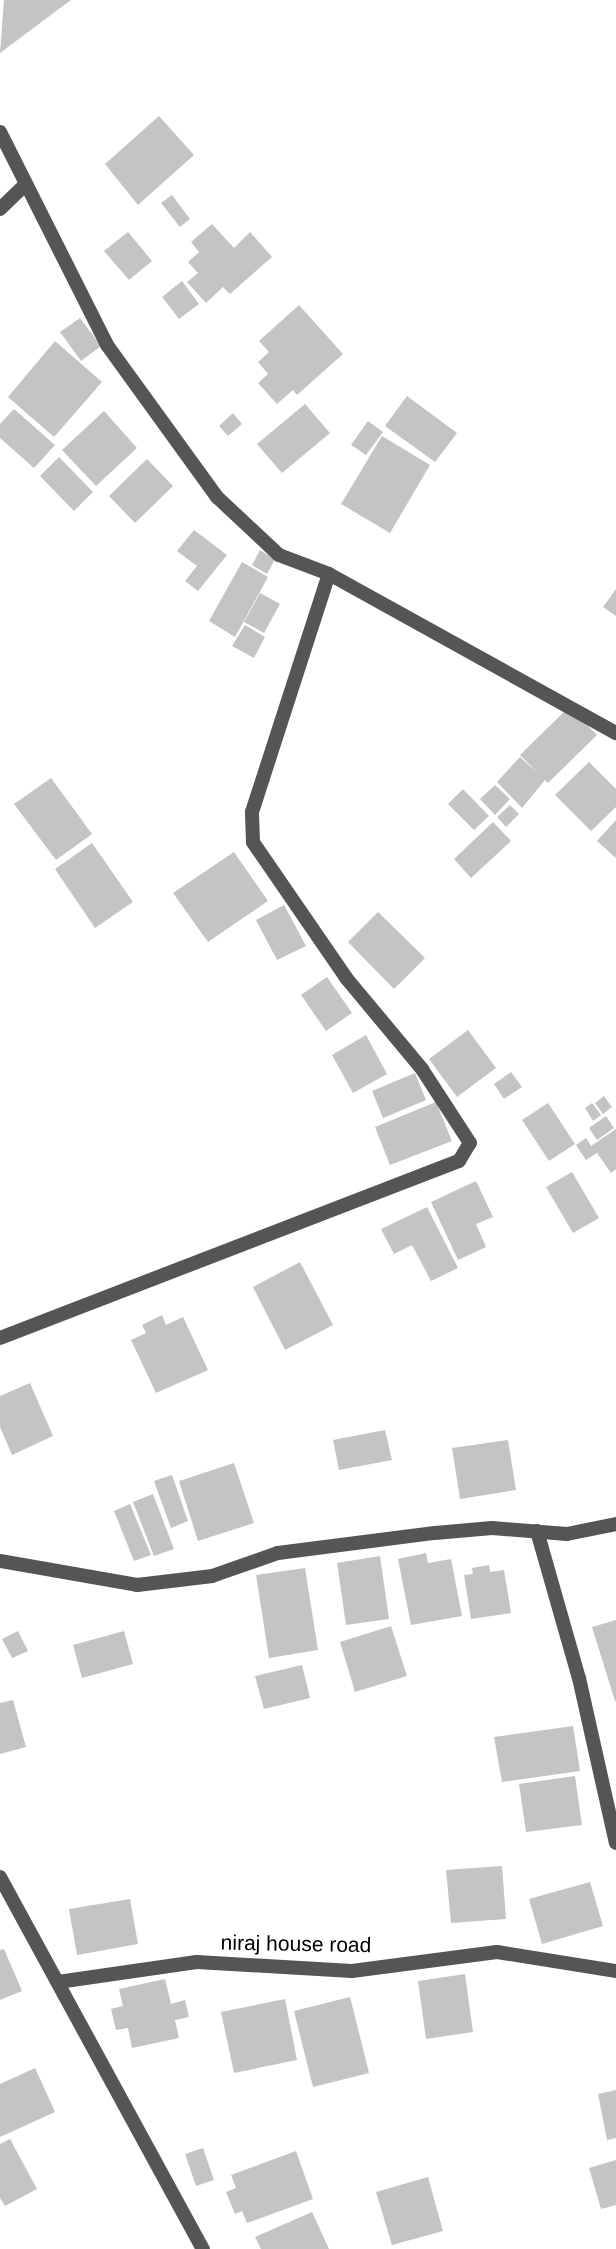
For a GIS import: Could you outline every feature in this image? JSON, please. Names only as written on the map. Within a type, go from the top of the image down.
[{"type":"street","points":[[0,132],[107,345],[217,496],[279,555],[329,573],[616,733]]},
{"type":"street","points":[[0,209],[26,184]]},
{"type":"street","points":[[0,1338],[459,1161],[470,1143],[422,1069],[347,979],[253,842],[252,812],[329,573]]},
{"type":"street","points":[[0,1561],[137,1585],[212,1576],[278,1553],[458,1531],[537,1531],[567,1534],[616,1524]]},
{"type":"street","points":[[537,1531],[579,1678],[616,1843]]},
{"type":"street","points":[[0,1877],[203,2249]]},
{"type":"street","name":"niraj house road","points":[[58,1982],[197,1962],[352,1970],[497,1952],[616,1971]]},
{"type":"building","points":[[4,0],[71,0],[0,53]]},
{"type":"building","points":[[159,116],[194,155],[138,205],[105,164]]},
{"type":"building","points":[[172,195],[190,219],[180,227],[161,203]]},
{"type":"building","points":[[212,224],[234,248],[250,232],[272,257],[230,294],[223,287],[206,303],[187,282],[198,273],[188,262],[199,252],[191,242]]},
{"type":"building","points":[[128,232],[152,261],[129,280],[104,251]]},
{"type":"building","points":[[182,281],[199,304],[179,319],[162,297]]},
{"type":"building","points":[[299,305],[343,354],[297,395],[293,390],[277,404],[258,383],[268,374],[258,362],[269,352],[259,341]]},
{"type":"building","points":[[80,318],[101,346],[81,361],[60,332]]},
{"type":"building","points":[[55,341],[102,382],[54,437],[8,397]]},
{"type":"building","points":[[407,396],[457,433],[435,462],[385,426]]},
{"type":"building","points":[[305,404],[330,433],[282,473],[257,444]]},
{"type":"building","points":[[14,409],[55,445],[34,468],[0,438],[0,424]]},
{"type":"building","points":[[104,411],[137,448],[96,486],[62,450]]},
{"type":"building","points":[[233,413],[242,424],[228,436],[219,426]]},
{"type":"building","points":[[368,421],[383,432],[366,455],[351,445]]},
{"type":"building","points":[[382,436],[430,465],[390,533],[341,504]]},
{"type":"building","points":[[59,457],[93,492],[74,511],[40,476]]},
{"type":"building","points":[[147,459],[173,486],[135,523],[109,496]]},
{"type":"building","points":[[194,530],[227,555],[198,591],[185,581],[197,566],[177,551]]},
{"type":"building","points":[[260,550],[275,559],[267,574],[252,565]]},
{"type":"building","points":[[242,562],[268,577],[235,637],[209,621]]},
{"type":"building","points":[[616,589],[616,616],[603,607]]},
{"type":"building","points":[[260,593],[280,604],[264,633],[244,622]]},
{"type":"building","points":[[245,625],[265,637],[254,658],[232,646]]},
{"type":"building","points":[[569,707],[597,735],[548,783],[545,780],[522,808],[497,782],[520,757],[540,775],[520,755]]},
{"type":"building","points":[[589,762],[616,789],[616,807],[591,831],[555,795]]},
{"type":"building","points":[[51,778],[92,834],[56,860],[14,804]]},
{"type":"building","points":[[495,785],[510,799],[495,815],[480,799]]},
{"type":"building","points":[[463,789],[489,816],[474,830],[448,804]]},
{"type":"building","points":[[510,805],[519,814],[506,827],[497,817]]},
{"type":"building","points":[[616,820],[616,858],[597,841]]},
{"type":"building","points":[[493,822],[511,841],[471,878],[454,859]]},
{"type":"building","points":[[92,843],[133,902],[95,928],[55,869]]},
{"type":"building","points":[[234,852],[268,901],[208,942],[173,893]]},
{"type":"building","points":[[284,905],[306,946],[277,960],[256,920]]},
{"type":"building","points":[[378,912],[425,958],[394,989],[348,942]]},
{"type":"building","points":[[327,977],[352,1013],[326,1031],[301,995]]},
{"type":"building","points":[[468,1030],[496,1068],[457,1097],[429,1059]]},
{"type":"building","points":[[366,1035],[387,1074],[353,1093],[332,1055]]},
{"type":"building","points":[[511,1072],[522,1087],[504,1099],[494,1084]]},
{"type":"building","points":[[415,1073],[426,1100],[383,1118],[372,1091]]},
{"type":"building","points":[[604,1096],[612,1107],[603,1114],[595,1103]]},
{"type":"building","points":[[436,1102],[452,1141],[390,1165],[375,1127]]},
{"type":"building","points":[[548,1103],[575,1144],[549,1161],[522,1120]]},
{"type":"building","points":[[592,1103],[601,1115],[593,1121],[585,1108]]},
{"type":"building","points":[[606,1116],[614,1128],[597,1140],[589,1128]]},
{"type":"building","points":[[616,1129],[616,1169],[611,1173],[597,1153],[586,1160],[576,1145],[586,1138],[591,1146]]},
{"type":"building","points":[[572,1172],[599,1218],[573,1233],[546,1187]]},
{"type":"building","points":[[476,1181],[493,1217],[476,1224],[486,1247],[458,1260],[431,1202]]},
{"type":"building","points":[[427,1207],[458,1268],[431,1281],[412,1245],[394,1254],[381,1229]]},
{"type":"building","points":[[300,1262],[333,1325],[285,1350],[253,1287]]},
{"type":"building","points":[[162,1315],[166,1325],[183,1317],[208,1370],[156,1393],[131,1340],[146,1333],[142,1325]]},
{"type":"building","points":[[30,1383],[53,1436],[12,1455],[0,1427],[0,1396]]},
{"type":"building","points":[[385,1430],[392,1460],[339,1470],[333,1440]]},
{"type":"building","points":[[508,1440],[516,1490],[460,1499],[452,1448]]},
{"type":"building","points":[[234,1463],[254,1523],[198,1541],[179,1481]]},
{"type":"building","points":[[172,1475],[188,1521],[171,1528],[154,1481]]},
{"type":"building","points":[[153,1494],[174,1549],[154,1556],[133,1502]]},
{"type":"building","points":[[130,1504],[151,1555],[134,1561],[114,1511]]},
{"type":"building","points":[[426,1553],[428,1563],[451,1559],[462,1616],[411,1625],[398,1559]]},
{"type":"building","points":[[380,1556],[389,1619],[346,1625],[337,1563]]},
{"type":"building","points":[[489,1565],[490,1572],[504,1570],[511,1613],[471,1619],[464,1575],[473,1574],[472,1568]]},
{"type":"building","points":[[305,1568],[318,1650],[269,1658],[256,1575]]},
{"type":"building","points":[[616,1620],[616,1701],[615,1701],[592,1627]]},
{"type":"building","points":[[391,1626],[407,1676],[355,1692],[340,1642]]},
{"type":"building","points":[[18,1631],[28,1651],[12,1658],[2,1639]]},
{"type":"building","points":[[124,1631],[133,1664],[82,1678],[73,1645]]},
{"type":"building","points":[[302,1665],[310,1698],[264,1709],[255,1676]]},
{"type":"building","points":[[13,1700],[26,1747],[0,1754],[0,1703]]},
{"type":"building","points":[[573,1726],[580,1771],[502,1782],[494,1737]]},
{"type":"building","points":[[575,1776],[582,1825],[526,1832],[519,1784]]},
{"type":"building","points":[[502,1866],[506,1919],[451,1923],[446,1870]]},
{"type":"building","points":[[590,1882],[603,1926],[542,1944],[529,1899]]},
{"type":"building","points":[[130,1899],[138,1944],[77,1955],[69,1909]]},
{"type":"building","points":[[4,1949],[22,1991],[0,2000],[0,1950]]},
{"type":"building","points":[[465,1974],[473,2032],[426,2039],[418,1981]]},
{"type":"building","points":[[165,1979],[171,2004],[185,2000],[189,2017],[175,2020],[179,2038],[132,2048],[128,2028],[116,2030],[111,2009],[123,2006],[119,1989]]},
{"type":"building","points":[[350,1997],[369,2073],[313,2087],[294,2011]]},
{"type":"building","points":[[285,1999],[297,2060],[234,2073],[221,2012]]},
{"type":"building","points":[[35,2068],[55,2112],[0,2137],[0,2084]]},
{"type":"building","points":[[616,2090],[616,2138],[607,2140],[598,2094]]},
{"type":"building","points":[[10,2139],[37,2189],[5,2206],[0,2198],[0,2144]]},
{"type":"building","points":[[203,2148],[214,2180],[196,2186],[185,2154]]},
{"type":"building","points":[[296,2151],[313,2199],[247,2223],[242,2211],[235,2214],[226,2192],[236,2188],[231,2175]]},
{"type":"building","points":[[616,2160],[616,2205],[601,2209],[589,2168]]},
{"type":"building","points":[[428,2177],[443,2231],[392,2245],[376,2192]]},
{"type":"building","points":[[312,2212],[329,2249],[261,2249],[255,2237]]}]
